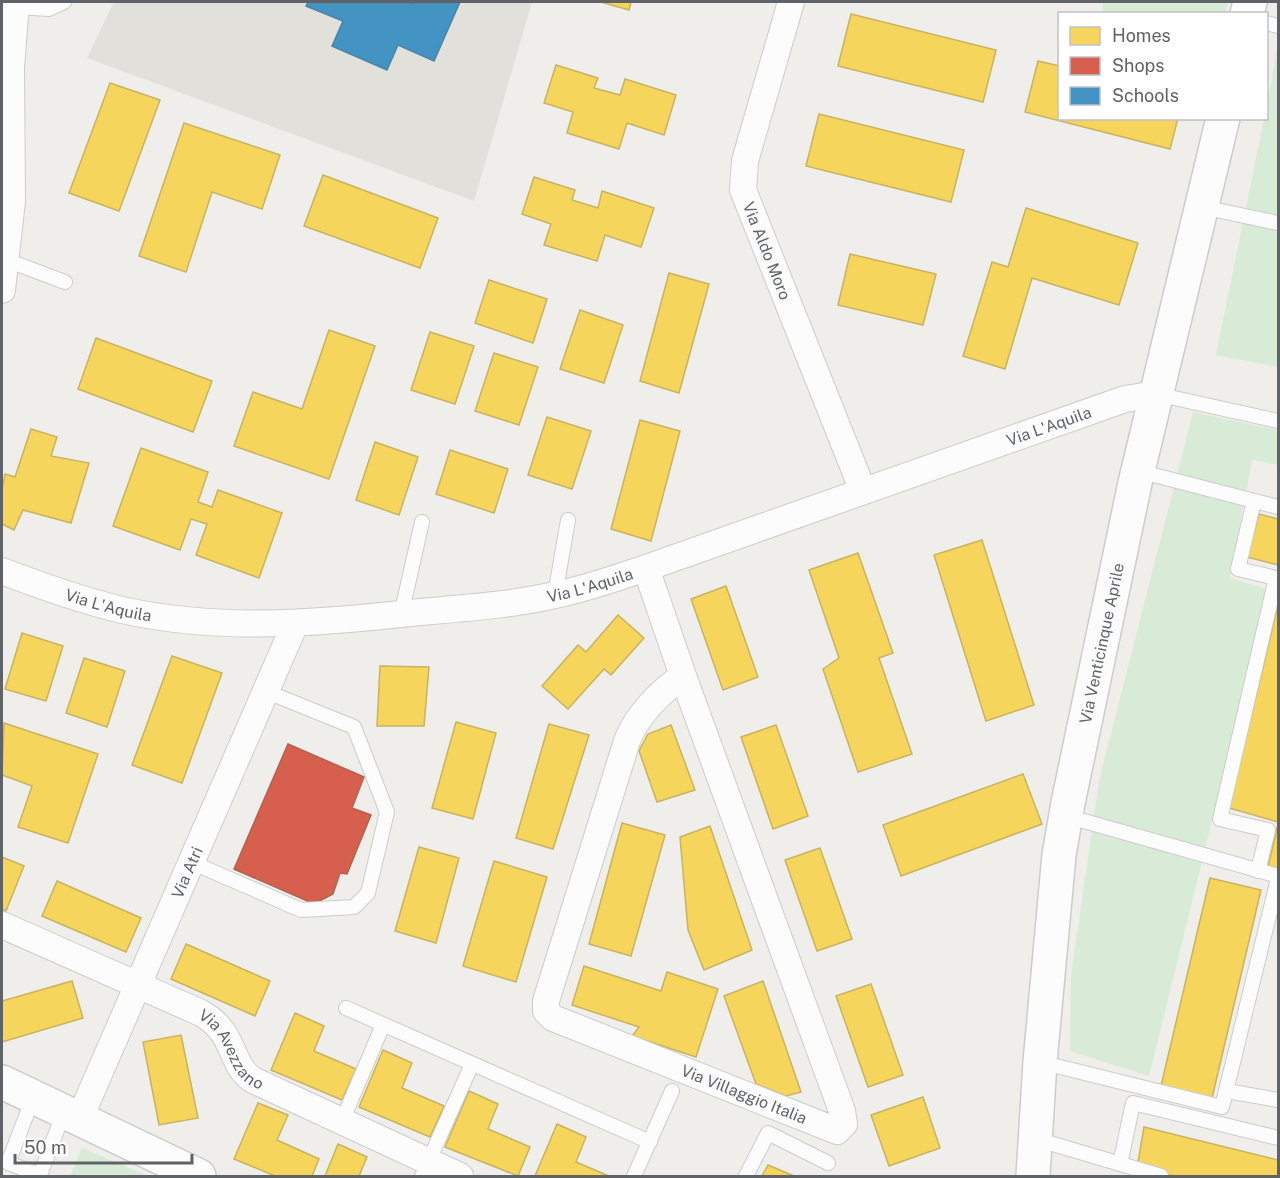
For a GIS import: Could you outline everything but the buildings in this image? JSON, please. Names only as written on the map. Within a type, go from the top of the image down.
[{"type":"street","name":"Via Aldo Moro","points":[[791,2],[745,161],[743,190],[863,491]]},
{"type":"street","points":[[2,290],[12,201],[12,10]]},
{"type":"street","name":"Via Venticinque Aprile","points":[[1033,1176],[1040,1062],[1059,855],[1138,471],[1223,120]]},
{"type":"street","name":"Via L'Aquila","points":[[2,571],[39,585],[123,610],[192,620],[295,624],[400,615],[555,596],[646,568],[1125,399],[1156,394]]},
{"type":"street","name":"Via Villaggio Italia","points":[[646,568],[683,676],[842,1111],[843,1124],[837,1131],[553,1018],[546,1011],[546,1001],[629,734],[661,693],[683,676]]},
{"type":"street","name":"Via Atri","points":[[71,1116],[138,985],[295,624]]},
{"type":"street","name":"Via Avezzano","points":[[2,925],[216,1022],[225,1032],[249,1077],[342,1121],[425,1169],[460,1176]]},
{"type":"street","points":[[2,1082],[199,1176]]},
{"type":"lane","points":[[12,10],[49,9],[64,2]]},
{"type":"lane","points":[[1202,207],[1278,223]]},
{"type":"lane","points":[[4,259],[65,282]]},
{"type":"lane","points":[[1156,394],[1278,421]]},
{"type":"lane","points":[[1138,471],[1278,507]]},
{"type":"lane","points":[[1254,501],[1238,569],[1276,578],[1220,819],[1268,830],[1258,870]]},
{"type":"lane","points":[[555,596],[568,520]]},
{"type":"lane","points":[[400,615],[422,522]]},
{"type":"lane","points":[[191,862],[302,910],[354,907],[368,893],[387,812],[354,727],[265,691]]},
{"type":"lane","points":[[1040,1062],[1222,1107],[1278,877],[1066,816]]},
{"type":"lane","points":[[346,1008],[650,1142]]},
{"type":"lane","points":[[342,1121],[383,1025]]},
{"type":"lane","points":[[425,1169],[472,1064]]},
{"type":"lane","points":[[634,1176],[672,1091]]},
{"type":"lane","points":[[1227,1091],[1278,1100]]},
{"type":"lane","points":[[33,1098],[8,1163],[40,1175],[71,1116]]},
{"type":"lane","points":[[1120,1164],[1133,1103],[1278,1138]]},
{"type":"lane","points":[[746,1176],[768,1133],[828,1162]]},
{"type":"lane","points":[[1034,1138],[1161,1176]]},
{"type":"shaded area","points":[[114,2],[532,2],[474,201],[87,58]]},
{"type":"green space","points":[[1103,2],[1228,2],[1225,12],[1102,12]]},
{"type":"green space","points":[[1278,45],[1278,367],[1216,355],[1264,120],[1268,120],[1268,99]]},
{"type":"green space","points":[[1193,412],[1278,430],[1278,465],[1252,460],[1230,578],[1269,590],[1149,1076],[1070,1051],[1071,976],[1099,781]]},
{"type":"green space","points":[[82,1148],[148,1176],[70,1176]]}]
